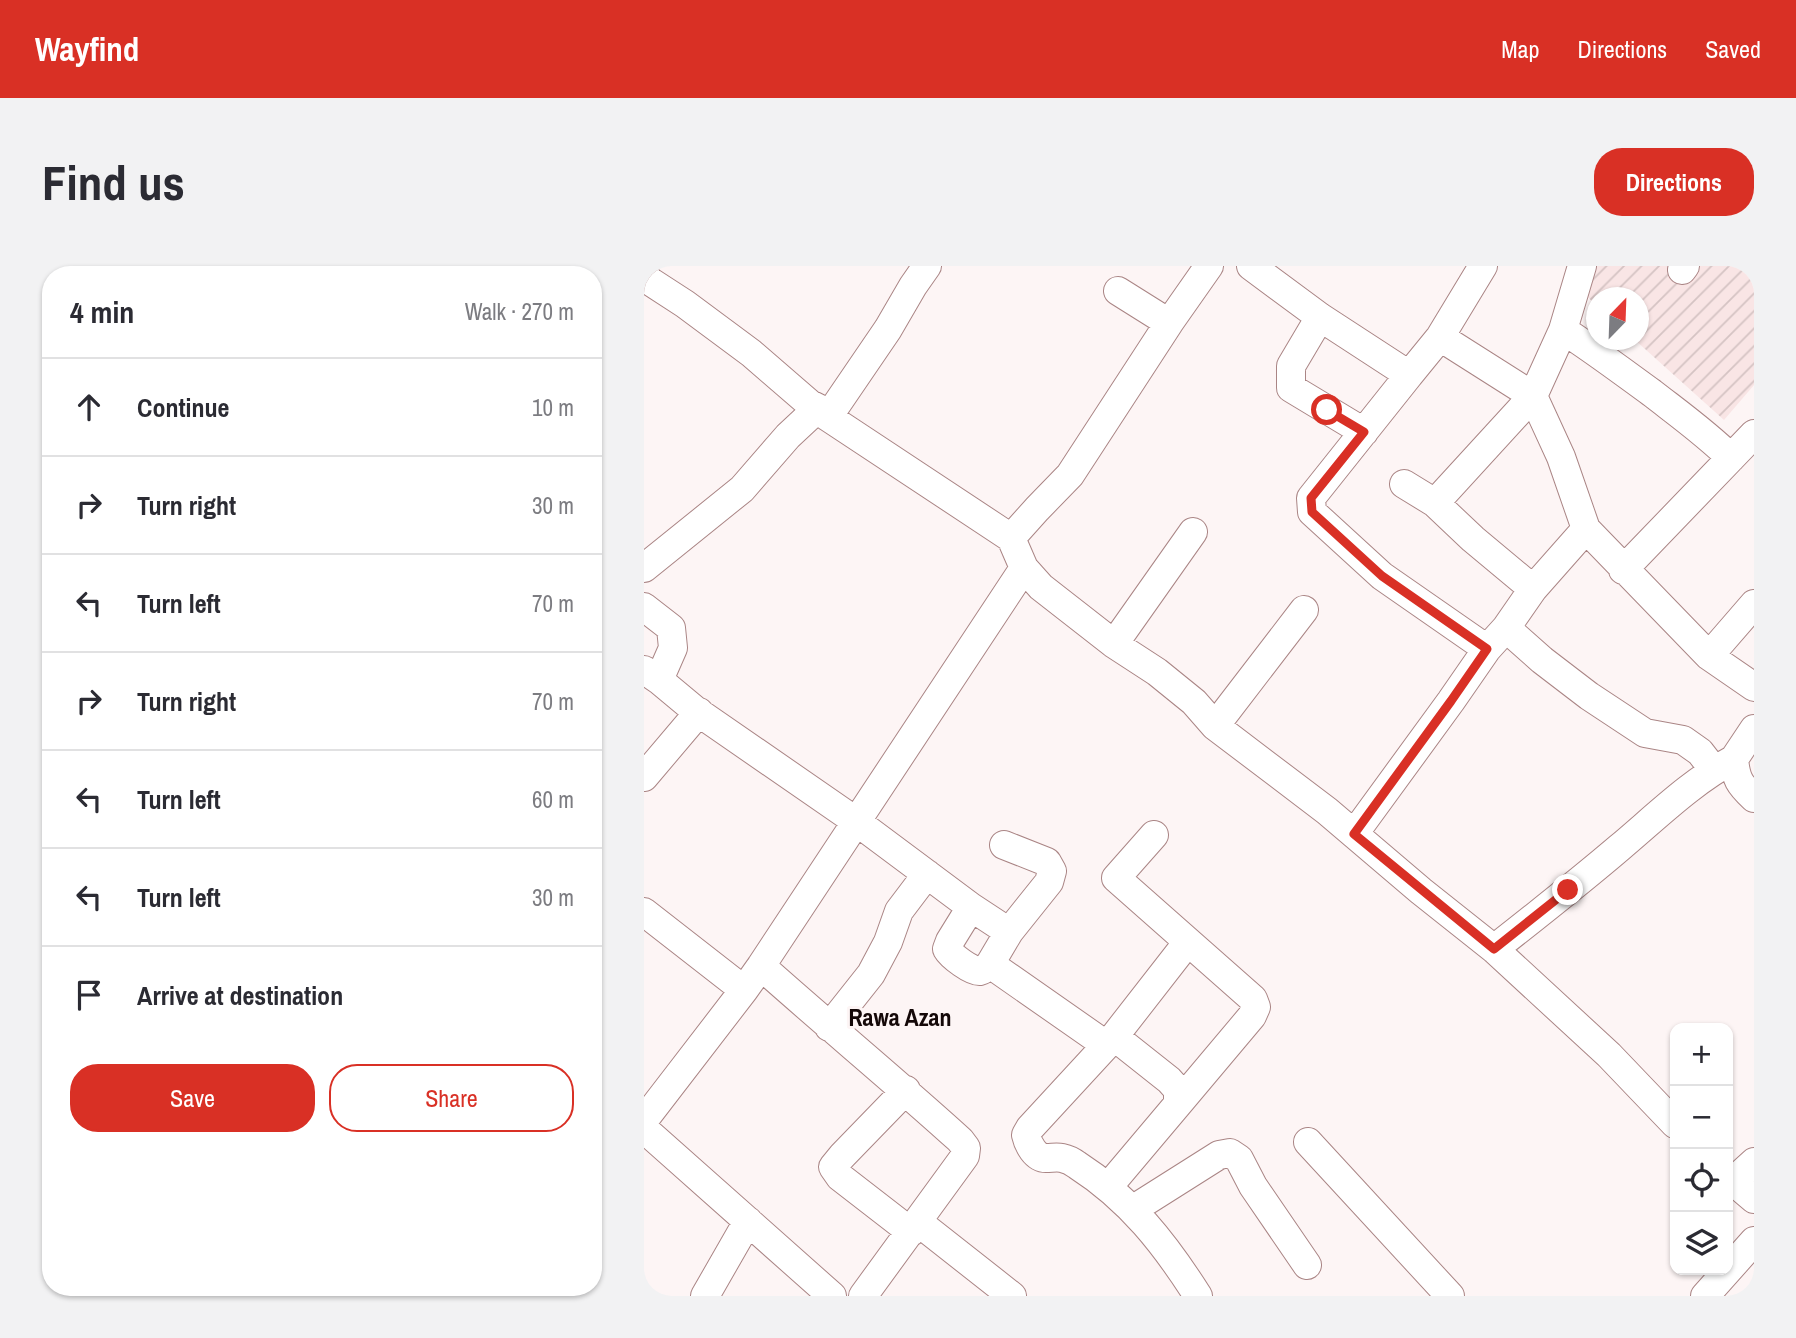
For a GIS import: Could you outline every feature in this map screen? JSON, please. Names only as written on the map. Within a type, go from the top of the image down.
[{"type":"street","points":[[644,568],[742,489],[788,436],[823,413],[888,329],[927,266]]},
{"type":"street","points":[[1011,538],[1070,475],[1209,266]]},
{"type":"street","points":[[1251,266],[1320,317],[1409,375]]},
{"type":"street","points":[[1483,266],[1440,337],[1311,498],[1312,512],[1382,576],[1487,649]]},
{"type":"street","points":[[1434,503],[1533,396],[1563,330],[1582,266]]},
{"type":"street","points":[[645,277],[751,353],[810,404],[1011,538],[1024,568],[1041,587],[1114,644],[1157,672],[1194,702],[1215,726],[1327,811],[1494,949],[1609,1055],[1670,1119]]},
{"type":"street","points":[[1118,291],[1169,323]]},
{"type":"street","points":[[1320,317],[1291,366],[1291,388],[1364,432]]},
{"type":"street","points":[[1563,330],[1668,405],[1731,458]]},
{"type":"street","points":[[1440,337],[1533,396],[1561,457],[1586,529],[1709,656],[1754,687]]},
{"type":"street","points":[[1623,570],[1754,434]]},
{"type":"street","points":[[1404,484],[1434,503],[1533,589]]},
{"type":"street","points":[[1354,834],[1487,649],[1506,628],[1533,589],[1586,529]]},
{"type":"street","points":[[1114,644],[1193,532]]},
{"type":"street","points":[[644,1119],[761,966],[1024,568]]},
{"type":"street","points":[[1709,656],[1754,604]]},
{"type":"street","points":[[644,607],[695,647]]},
{"type":"street","points":[[1215,726],[1304,610]]},
{"type":"street","points":[[671,628],[673,648],[651,675],[1009,932]]},
{"type":"street","points":[[1506,628],[1589,696],[1645,733],[1683,740],[1724,764],[1754,798]]},
{"type":"street","points":[[644,777],[699,712]]},
{"type":"street","points":[[1494,949],[1724,764],[1754,729]]},
{"type":"street","points":[[1108,1187],[1252,1016],[1256,1007],[1253,999],[1116,878],[1154,835]]},
{"type":"street","points":[[971,907],[947,949],[951,956],[976,971],[982,971],[990,964],[1009,932],[1049,882],[1052,871],[1047,862],[1004,845]]},
{"type":"street","points":[[829,1027],[871,974],[888,942],[899,911],[927,874]]},
{"type":"street","points":[[644,912],[744,990]]},
{"type":"street","points":[[1187,943],[1110,1042],[1026,1135],[1028,1144],[1041,1157],[1064,1158],[1108,1187],[1164,1244],[1198,1296]]},
{"type":"street","points":[[990,964],[1110,1042]]},
{"type":"street","points":[[761,966],[905,1090],[966,1148],[965,1156],[863,1296]]},
{"type":"street","points":[[1110,1042],[1116,1038],[1178,1090],[1178,1104]]},
{"type":"street","points":[[905,1090],[833,1167],[840,1177],[1012,1296]]},
{"type":"street","points":[[644,1129],[832,1296]]},
{"type":"street","points":[[1308,1142],[1450,1296]]},
{"type":"street","points":[[1132,1210],[1219,1155],[1230,1153],[1239,1159],[1253,1186],[1307,1265]]},
{"type":"street","points":[[1733,1177],[1754,1162]]},
{"type":"street","points":[[1733,1182],[1754,1199]]},
{"type":"street","points":[[717,1291],[748,1221]]},
{"type":"street","points":[[1705,1296],[1754,1241]]},
{"type":"shaded area","points":[[1588,266],[1754,266],[1754,385],[1724,420],[1646,350],[1649,350],[1649,287],[1586,287],[1586,296],[1580,290]]},
{"type":"district","name":"Rawa Azan","points":[[900,1017]]},
{"type":"route","points":[[1327,410],[1364,432],[1311,498],[1312,512],[1382,576],[1487,649],[1354,834],[1494,949],[1568,890]]}]
